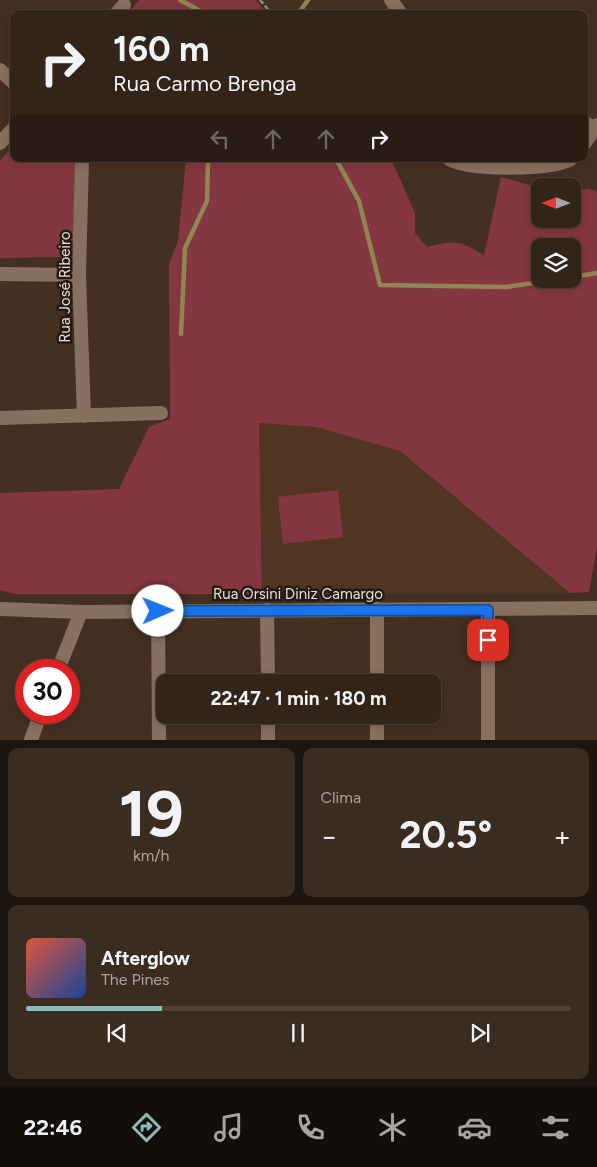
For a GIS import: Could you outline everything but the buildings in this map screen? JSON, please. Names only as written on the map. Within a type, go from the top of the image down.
[{"type":"street","points":[[0,70],[10,79]]},
{"type":"street","points":[[0,143],[10,132]]},
{"type":"street","name":"Rua José Ribeiro","points":[[82,162],[79,274],[84,416]]},
{"type":"street","points":[[456,162],[487,168],[560,162]]},
{"type":"street","points":[[0,274],[79,274]]},
{"type":"street","points":[[0,418],[161,413]]},
{"type":"street","name":"Rua Orsini Diniz Camargo","points":[[0,610],[81,612],[597,608]]},
{"type":"street","points":[[377,609],[377,674]]},
{"type":"street","points":[[267,610],[268,674]]},
{"type":"street","points":[[488,610],[488,740]]},
{"type":"street","points":[[158,611],[159,740]]},
{"type":"street","points":[[62,659],[81,612]]},
{"type":"street","points":[[31,740],[37,724]]},
{"type":"street","points":[[268,724],[268,740]]},
{"type":"street","points":[[377,724],[377,740]]},
{"type":"path","points":[[260,0],[269,10]]},
{"type":"shaded area","points":[[139,0],[256,0],[264,10],[130,10]]},
{"type":"shaded area","points":[[10,150],[10,162],[75,162],[74,250],[72,255],[66,257],[0,258],[0,161]]},
{"type":"shaded area","points":[[186,162],[392,162],[415,213],[415,233],[427,247],[451,242],[469,246],[484,255],[501,177],[531,185],[531,228],[581,228],[581,190],[589,189],[597,192],[597,546],[589,592],[570,593],[400,451],[316,427],[259,423],[262,594],[14,594],[0,590],[0,493],[119,489],[149,427],[170,419],[169,264],[178,241]]},
{"type":"shaded area","points":[[259,423],[316,427],[400,451],[570,593],[262,594]]},
{"type":"shaded area","points":[[338,490],[343,537],[283,544],[278,497]]},
{"type":"waterway","points":[[180,0],[199,10]]},
{"type":"waterway","points":[[301,10],[308,0]]},
{"type":"waterway","points":[[181,334],[185,248],[207,201],[208,162]]},
{"type":"waterway","points":[[338,162],[359,201],[380,285],[507,287],[531,283]]},
{"type":"waterway","points":[[581,276],[597,273]]},
{"type":"route","points":[[158,611],[488,610],[488,640]]}]
